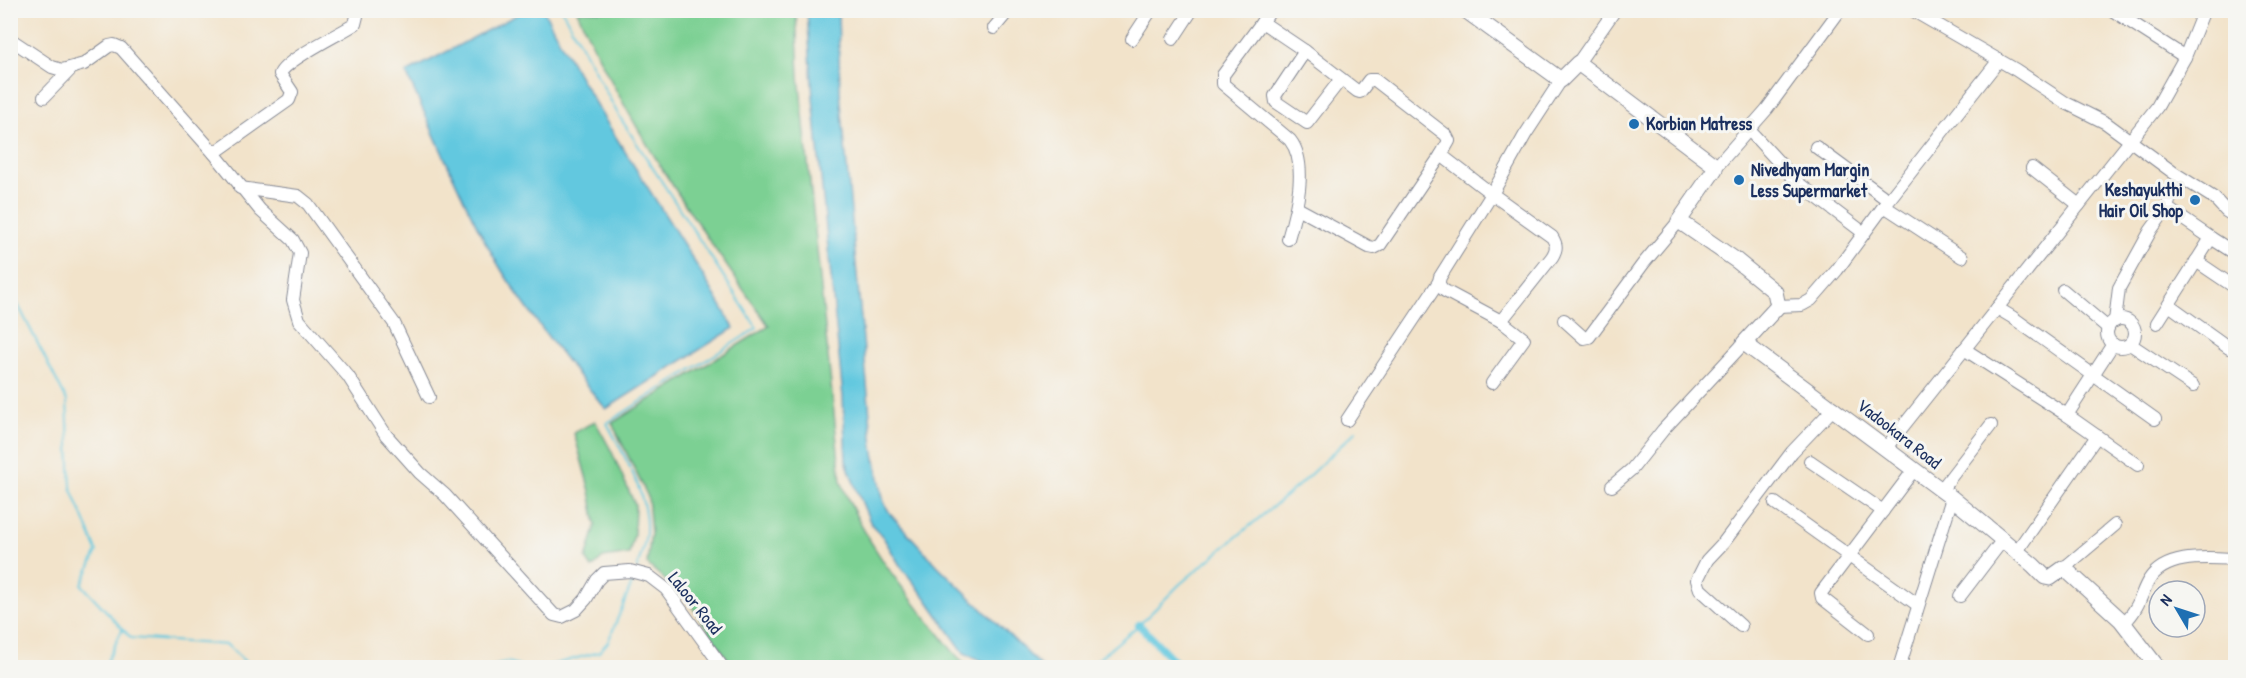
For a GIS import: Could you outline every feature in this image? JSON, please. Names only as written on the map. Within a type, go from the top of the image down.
[{"type":"main road","points":[[1475,13],[1561,80],[1578,63],[1716,167],[1679,221],[1737,261],[1775,292],[1778,306],[1744,343]]},
{"type":"main road","name":"Vadookara Road","points":[[1744,343],[1834,408],[1913,471],[1947,494],[2045,577],[2050,578],[2064,568]]},
{"type":"main road","points":[[2064,568],[2114,612],[2158,668]]},
{"type":"street","points":[[213,153],[289,100],[292,92],[280,74],[281,71],[292,61],[355,24],[357,16],[355,10]]},
{"type":"street","points":[[994,28],[1009,10]]},
{"type":"street","points":[[1132,39],[1151,10]]},
{"type":"street","points":[[1173,39],[1192,10]]},
{"type":"street","points":[[1271,10],[1223,75],[1222,80],[1223,84],[1290,140],[1296,148],[1299,161],[1297,208],[1288,240]]},
{"type":"street","points":[[1578,63],[1615,10]]},
{"type":"street","points":[[1716,167],[1767,110],[1840,10]]},
{"type":"street","points":[[1912,10],[1999,60],[2066,103],[2106,123],[2130,139],[2177,184],[2214,198],[2226,211],[2235,216]]},
{"type":"street","points":[[2112,10],[2185,57]]},
{"type":"street","points":[[2130,22],[2137,10]]},
{"type":"street","points":[[1885,449],[2157,107],[2185,57],[2204,10]]},
{"type":"street","points":[[1262,22],[1360,92],[1369,80],[1375,80],[1446,135],[1449,141],[1380,245],[1374,248],[1297,208]]},
{"type":"street","points":[[10,39],[52,67],[62,70],[95,58],[109,46],[114,45],[121,48],[213,153],[240,188],[298,196],[308,204],[394,323],[429,397]]},
{"type":"street","points":[[1305,51],[1275,96],[1276,102],[1307,123],[1341,79]]},
{"type":"street","points":[[1778,306],[1802,305],[1811,300],[1837,270],[1886,203],[1999,60]]},
{"type":"street","points":[[44,97],[72,68]]},
{"type":"street","points":[[1347,420],[1438,283],[1561,80]]},
{"type":"street","points":[[1749,130],[1798,183],[1864,233]]},
{"type":"street","points":[[1816,147],[1886,203],[1962,257]]},
{"type":"street","points":[[1441,155],[1552,237],[1556,243],[1556,250],[1552,257],[1501,321]]},
{"type":"street","points":[[2032,168],[2079,205]]},
{"type":"street","points":[[2063,290],[2111,324],[2128,320],[2134,327],[2135,336],[2130,344],[2122,347],[2113,344],[2108,337],[2111,324],[2119,288],[2151,230],[2167,208],[2177,184]]},
{"type":"street","name":"Laloor Road","points":[[240,188],[292,240],[300,253],[293,300],[299,320],[348,376],[386,435],[420,473],[445,495],[554,615],[562,617],[576,610],[604,573],[637,573],[654,579],[666,590],[723,668]]},
{"type":"street","points":[[2167,208],[2235,254]]},
{"type":"street","points":[[1564,320],[1584,338],[1589,337],[1643,264],[1679,221]]},
{"type":"street","points":[[2157,323],[2211,238]]},
{"type":"street","points":[[2196,261],[2235,288]]},
{"type":"street","points":[[1438,283],[1444,291],[1501,321],[1522,336],[1524,341],[1492,383]]},
{"type":"street","points":[[2169,305],[2229,348]]},
{"type":"street","points":[[1996,308],[2155,419]]},
{"type":"street","points":[[1612,486],[1632,470],[1663,430],[1744,343]]},
{"type":"street","points":[[2067,415],[2113,344]]},
{"type":"street","points":[[2130,344],[2193,386]]},
{"type":"street","points":[[1964,349],[2067,415],[2138,465]]},
{"type":"street","points":[[1741,627],[1700,589],[1697,580],[1707,560],[1724,542],[1792,452],[1834,408]]},
{"type":"street","points":[[1899,668],[1947,494],[1991,425]]},
{"type":"street","points":[[2017,551],[2097,436]]},
{"type":"street","points":[[1810,461],[1882,511]]},
{"type":"street","points":[[1868,634],[1821,595],[1913,471]]},
{"type":"street","points":[[1775,503],[1918,605]]},
{"type":"street","points":[[2064,568],[2115,525]]},
{"type":"street","points":[[1960,596],[2002,541]]},
{"type":"street","points":[[2124,624],[2136,609],[2151,577],[2163,566],[2199,559],[2235,559]]},
{"type":"green space","points":[[577,11],[796,11],[799,76],[841,481],[859,521],[882,559],[952,650],[970,667],[733,667],[687,599],[647,564],[651,533],[648,497],[612,423],[769,326],[690,212],[641,134],[618,94]]},
{"type":"green space","points":[[595,421],[611,450],[635,505],[634,535],[629,554],[603,558],[592,568],[586,559],[596,525],[590,491],[574,433]]},
{"type":"water","points":[[524,11],[544,11],[588,92],[734,328],[606,409],[528,309],[490,251],[464,201],[406,73]]},
{"type":"water","points":[[807,11],[838,11],[840,92],[873,448],[884,503],[891,515],[938,566],[1042,667],[996,667],[964,653],[926,598],[901,567],[883,537],[871,524],[855,486],[846,460],[843,397],[813,98]]},
{"type":"waterway","points":[[562,10],[619,116],[757,328],[607,423],[634,475],[646,517],[646,536],[637,568]]},
{"type":"waterway","points":[[10,289],[67,401],[71,487],[97,551],[82,585],[131,638],[227,645],[252,668]]},
{"type":"waterway","points":[[1087,668],[1139,625],[1180,584],[1299,485],[1356,431]]},
{"type":"waterway","points":[[541,668],[599,652],[608,642],[635,576]]},
{"type":"waterway","points":[[1139,625],[1181,668]]},
{"type":"waterway","points":[[104,668],[122,630]]},
{"type":"waterway","points":[[356,668],[361,661],[401,668]]},
{"type":"waterway","points":[[488,668],[508,662],[525,668]]},
{"type":"place","name":"Korbian Matress","points":[[1634,124]]},
{"type":"place","name":"Nivedhyam Margin Less Supermarket","points":[[1739,180]]},
{"type":"place","name":"Keshayukthi Hair Oil Shop","points":[[2195,200]]}]
